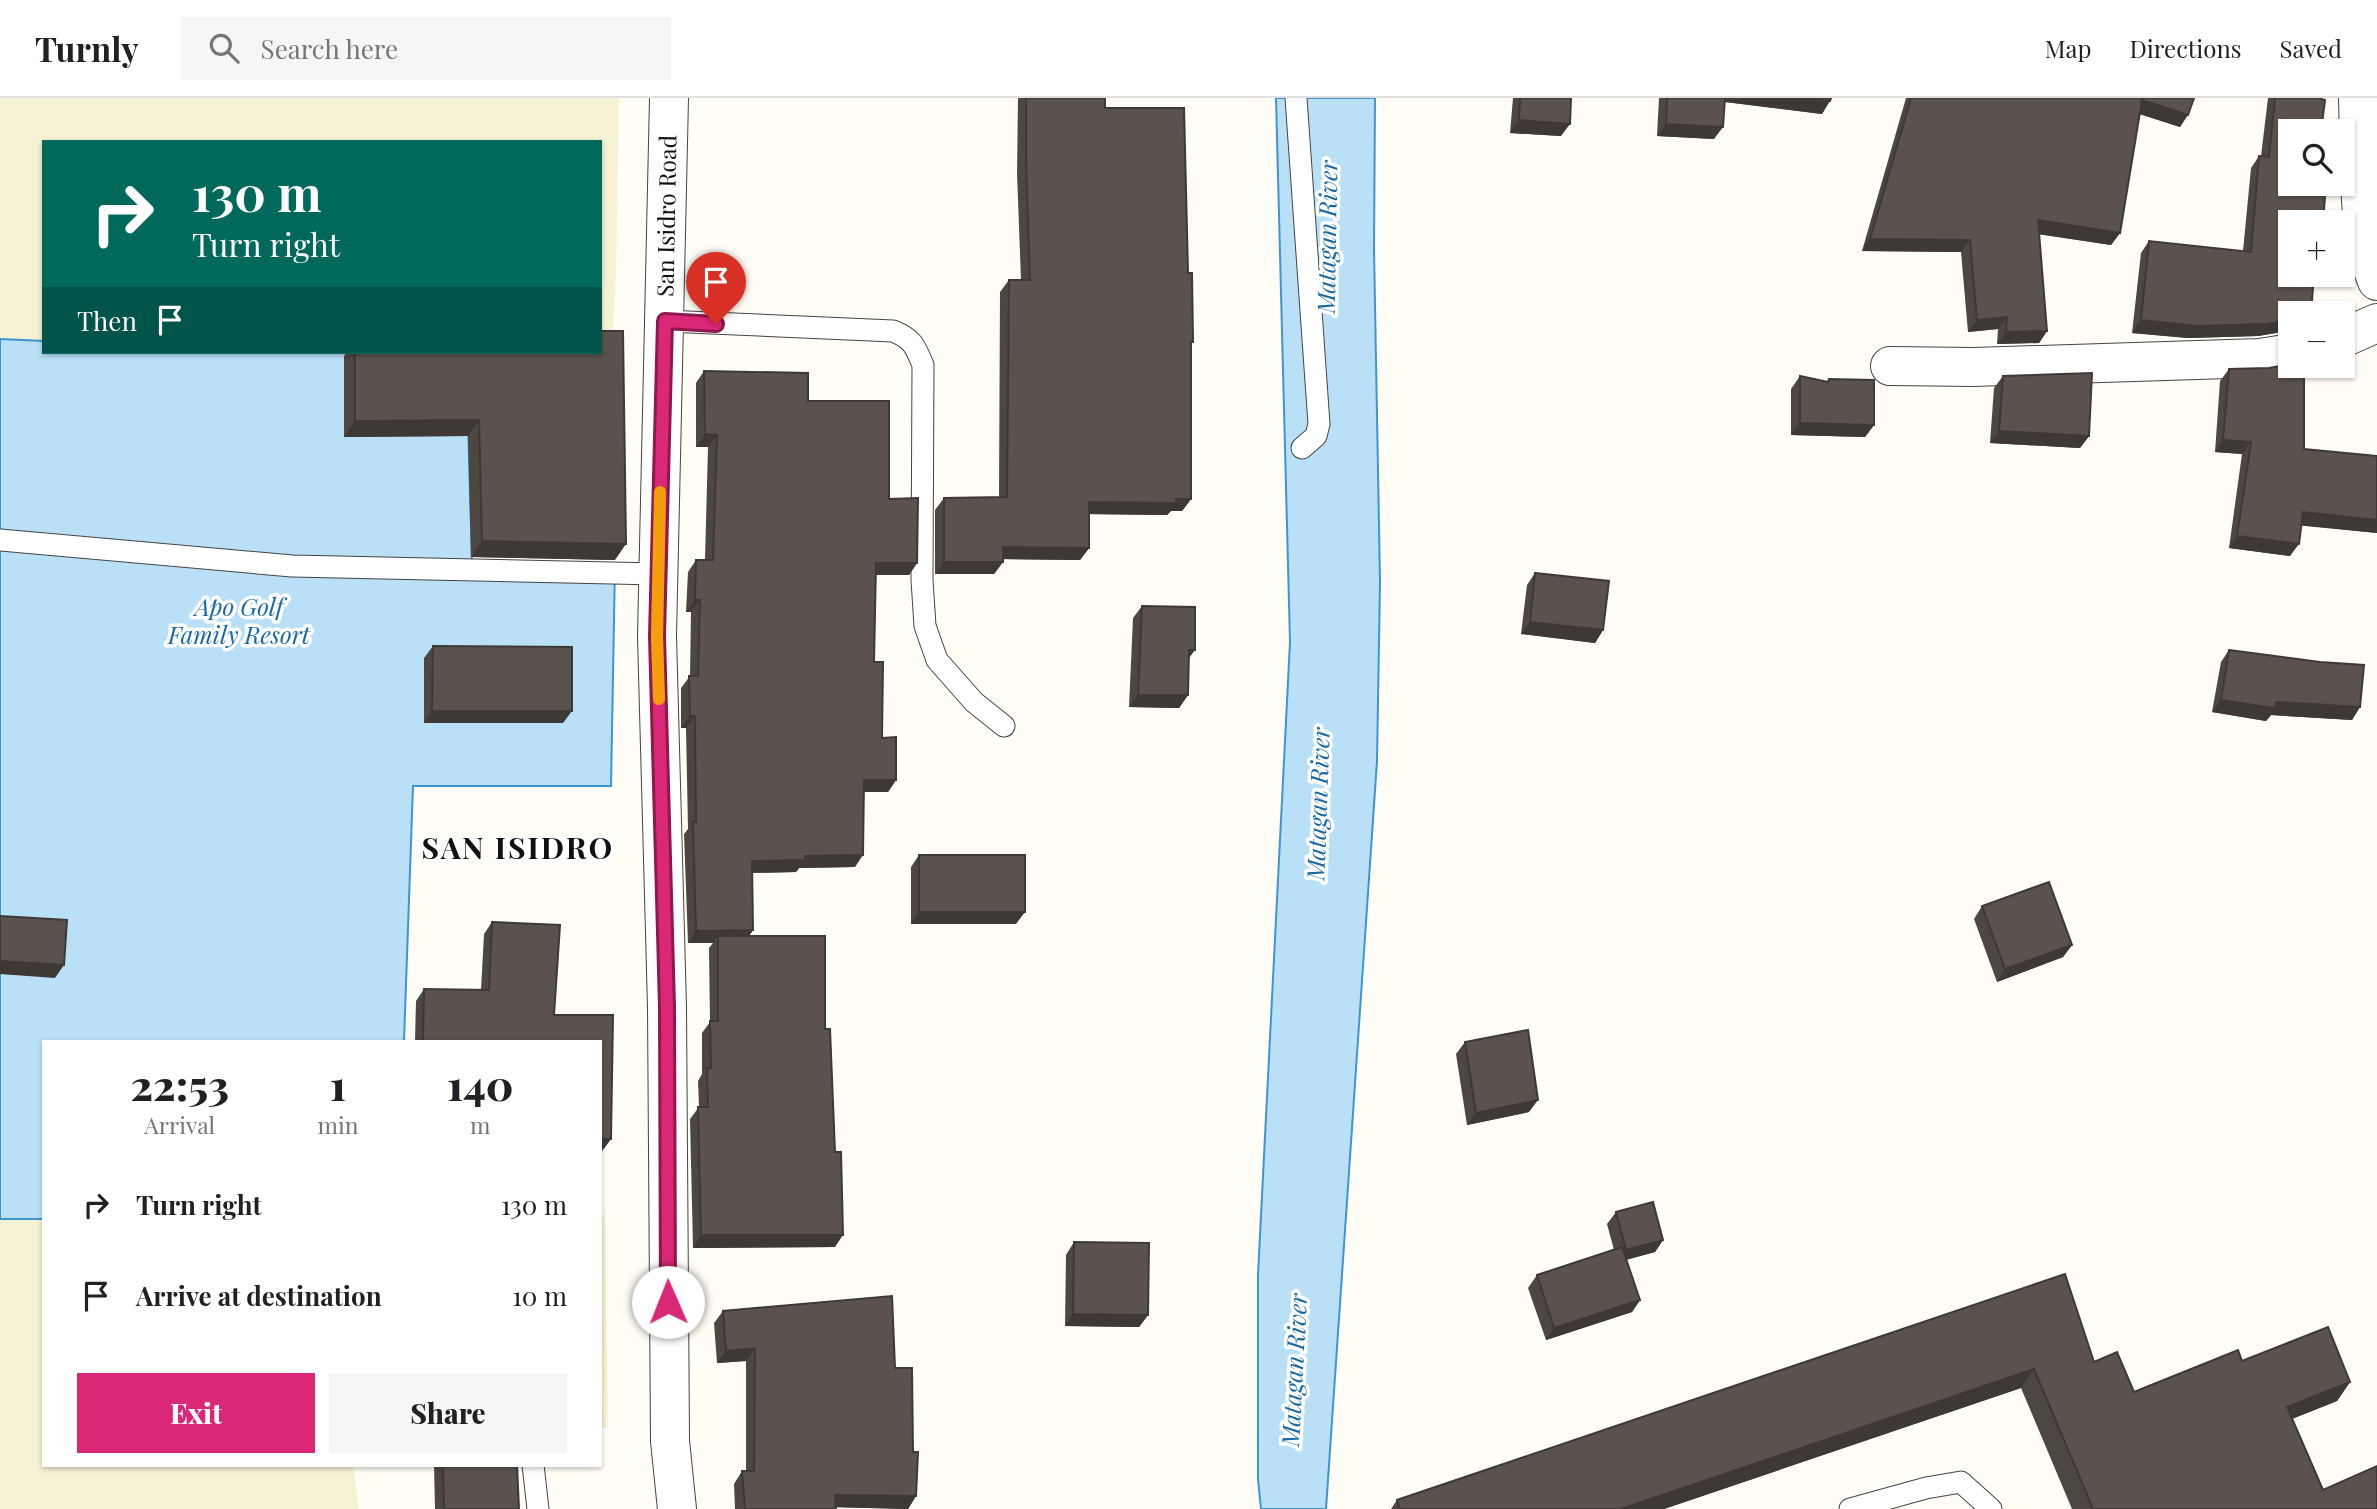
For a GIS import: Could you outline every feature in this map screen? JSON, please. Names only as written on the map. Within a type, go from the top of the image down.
[{"type":"street","name":"San Isidro Road","points":[[669,98],[657,636],[667,1007],[670,1441],[677,1509]]},
{"type":"street","points":[[2358,98],[2362,202],[2371,265],[2377,281]]},
{"type":"street","points":[[2355,333],[2377,323]]},
{"type":"street","points":[[1890,366],[1973,367],[2260,358],[2278,355]]},
{"type":"lane","points":[[1296,98],[1318,424],[1316,436],[1302,447]]},
{"type":"lane","points":[[665,321],[893,331],[908,337],[923,365],[922,580],[925,626],[937,660],[974,702],[1004,726]]},
{"type":"lane","points":[[0,540],[292,566],[658,574]]},
{"type":"lane","points":[[533,1467],[538,1509]]},
{"type":"lane","points":[[1850,1509],[1926,1488],[1961,1482],[1992,1509]]},
{"type":"shaded area","points":[[0,98],[619,98],[612,347],[602,347],[602,140],[42,140],[42,341],[0,339]]},
{"type":"shaded area","points":[[602,1215],[605,1215],[608,1428],[602,1429]]},
{"type":"shaded area","points":[[42,1218],[42,1467],[353,1467],[359,1509],[0,1509],[0,1219]]},
{"type":"water","name":"Matagan River","points":[[1276,98],[1375,98],[1374,249],[1380,582],[1377,761],[1326,1509],[1261,1509],[1258,1479],[1258,1275],[1290,642]]},
{"type":"water","name":"Apo Golf Family Resort","points":[[0,339],[42,341],[42,354],[466,354],[472,565],[615,565],[611,786],[413,786],[404,1040],[42,1040],[42,1219],[0,1219]]},
{"type":"building","points":[[1026,98],[1105,98],[1105,108],[1184,108],[1188,273],[1192,273],[1191,499],[1176,499],[1176,503],[1089,502],[1089,548],[1003,547],[1003,562],[944,562],[944,498],[1007,497],[1009,280],[1030,280]]},
{"type":"building","points":[[1520,98],[1571,98],[1570,124],[1519,120]]},
{"type":"building","points":[[1667,98],[1725,98],[1723,127],[1666,124]]},
{"type":"building","points":[[1801,98],[1831,98],[1830,101]]},
{"type":"building","points":[[1911,98],[2194,98],[2188,115],[2142,100],[2120,233],[2038,220],[2047,331],[2006,332],[2007,317],[1977,320],[1970,240],[1870,239]]},
{"type":"building","points":[[2275,98],[2325,100],[2323,119],[2278,119],[2278,196],[2325,196],[2324,210],[2278,210],[2278,287],[2313,287],[2312,301],[2278,301],[2278,322],[2266,324],[2197,326],[2141,320],[2149,241],[2251,252],[2259,156],[2269,157]]},
{"type":"building","points":[[602,331],[623,331],[626,544],[482,541],[479,420],[355,421],[355,354],[602,354]]},
{"type":"building","points":[[2278,366],[2278,378],[2304,378],[2304,449],[2377,456],[2377,520],[2303,512],[2299,544],[2237,536],[2251,442],[2223,440],[2229,369]]},
{"type":"building","points":[[704,371],[808,373],[808,401],[889,401],[889,499],[918,498],[917,563],[876,563],[874,662],[883,662],[882,738],[896,737],[896,780],[864,780],[863,855],[805,856],[805,860],[752,861],[753,930],[696,931],[693,822],[696,822],[695,716],[690,716],[689,676],[698,676],[700,600],[695,600],[696,560],[713,560],[717,435],[705,434]]},
{"type":"building","points":[[2092,373],[2089,436],[1999,431],[2003,376]]},
{"type":"building","points":[[1800,376],[1828,382],[1829,379],[1874,380],[1874,425],[1800,423]]},
{"type":"building","points":[[1535,573],[1609,581],[1603,630],[1530,622]]},
{"type":"building","points":[[1142,606],[1195,607],[1195,650],[1189,650],[1188,695],[1138,695]]},
{"type":"building","points":[[433,646],[572,647],[572,711],[432,711]]},
{"type":"building","points":[[2229,650],[2364,665],[2360,707],[2276,702],[2275,708],[2221,700]]},
{"type":"building","points":[[919,855],[1025,855],[1025,912],[919,912]]},
{"type":"building","points":[[2049,882],[2072,945],[2005,969],[1982,906]]},
{"type":"building","points":[[0,916],[67,920],[64,965],[0,961]]},
{"type":"building","points":[[492,922],[560,925],[554,1015],[613,1015],[611,1139],[602,1139],[602,1040],[423,1040],[424,989],[489,990]]},
{"type":"building","points":[[718,936],[825,936],[825,1029],[830,1029],[835,1152],[841,1152],[843,1235],[701,1235],[698,1107],[708,1107],[710,1021],[718,1021]]},
{"type":"building","points":[[1528,1030],[1538,1100],[1476,1113],[1465,1042]]},
{"type":"building","points":[[1653,1202],[1663,1240],[1626,1250],[1616,1212]]},
{"type":"building","points":[[1074,1242],[1149,1243],[1148,1315],[1073,1314]]},
{"type":"building","points":[[1622,1247],[1640,1300],[1554,1328],[1537,1275]]},
{"type":"building","points":[[2065,1274],[2094,1362],[2117,1352],[2134,1392],[2238,1350],[2242,1361],[2328,1327],[2350,1382],[2287,1407],[2323,1490],[2377,1466],[2377,1509],[2093,1509],[2034,1369],[1621,1509],[1400,1509],[1397,1500]]},
{"type":"building","points":[[892,1296],[895,1368],[912,1368],[913,1452],[918,1452],[916,1496],[835,1495],[836,1509],[745,1509],[742,1471],[754,1471],[755,1348],[726,1351],[723,1311]]},
{"type":"building","points":[[443,1467],[517,1467],[519,1509],[444,1509]]},
{"type":"slow traffic","points":[[659,699],[657,636],[660,492]]},
{"type":"district","name":"SAN ISIDRO","points":[[518,849]]},
{"type":"route","points":[[668,1302],[667,1007],[657,636],[665,321],[716,324]]}]
